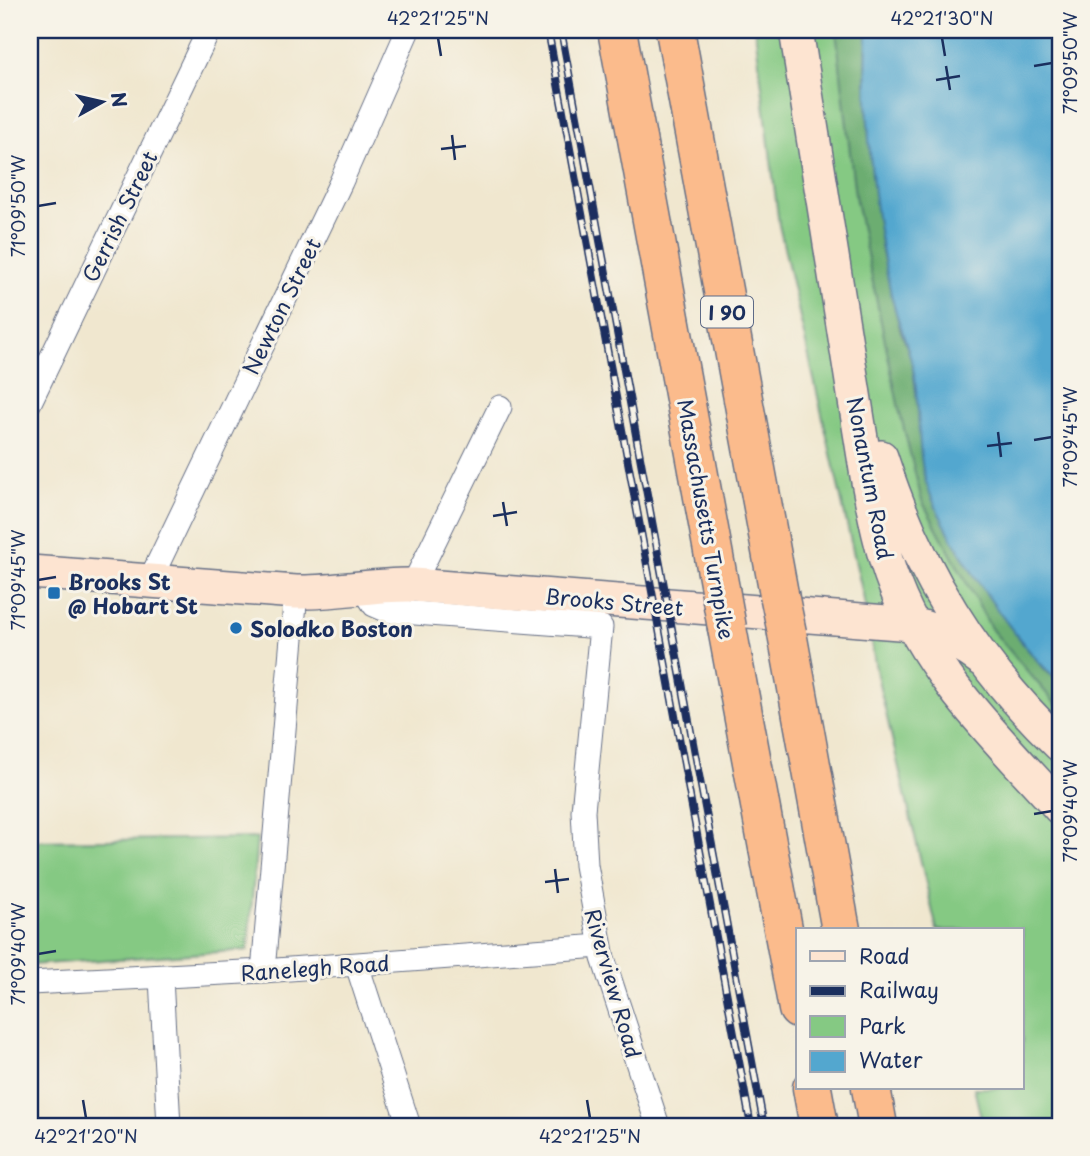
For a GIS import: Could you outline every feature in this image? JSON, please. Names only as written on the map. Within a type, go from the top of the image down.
[{"type":"highway","name":"Massachusetts Turnpike","points":[[617,30],[796,998]]},
{"type":"highway","name":"I 90","points":[[675,30],[841,928]]},
{"type":"highway","points":[[812,1090],[819,1126]]},
{"type":"highway","points":[[870,1090],[878,1126]]},
{"type":"main road","name":"Nonantum Road","points":[[796,30],[874,514],[894,585],[912,624],[931,655],[978,719],[1060,808]]},
{"type":"main road","name":"Nonantum Road","points":[[846,344],[884,466],[909,534],[940,594],[981,659],[1008,692],[1060,745]]},
{"type":"main road","name":"Brooks Street","points":[[30,572],[296,592],[338,592],[413,585],[912,624],[954,639],[981,659]]},
{"type":"street","name":"Gerrish Street","points":[[30,402],[209,30]]},
{"type":"street","name":"Newton Street","points":[[150,580],[341,182],[408,30]]},
{"type":"street","points":[[413,585],[500,407]]},
{"type":"street","name":"Brooks Street","points":[[364,589],[374,605],[388,611],[601,627]]},
{"type":"street","points":[[263,971],[296,592]]},
{"type":"street","name":"Riverview Road","points":[[601,627],[583,832],[600,946],[658,1126]]},
{"type":"street","name":"Ranelegh Road","points":[[30,983],[161,978],[600,946]]},
{"type":"street","points":[[357,965],[409,1126]]},
{"type":"street","points":[[161,978],[169,1126]]},
{"type":"green space","points":[[755,30],[867,30],[869,118],[877,206],[956,544],[1002,616],[1046,671],[1060,682],[1060,1126],[983,1126],[974,1090],[1024,1090],[1024,928],[937,928],[877,675],[863,595],[779,225]]},
{"type":"green space","points":[[836,30],[867,30],[866,84],[871,161],[882,252],[900,329],[912,361],[919,416],[956,544],[1002,616],[1046,671],[1060,682],[1060,709],[992,630],[922,501],[899,409],[855,196]]},
{"type":"green space","points":[[257,838],[248,950],[30,965],[30,841]]},
{"type":"water","points":[[867,30],[1060,30],[1060,682],[1023,644],[981,586],[945,524],[924,475],[915,379],[891,294],[874,196],[868,129]]},
{"type":"railway","points":[[548,30],[751,1126]]},
{"type":"railway","points":[[561,30],[764,1126]]},
{"type":"place","name":"Brooks St @ Hobart St","points":[[54,593]]},
{"type":"place","name":"Solodko Boston","points":[[236,628]]}]
